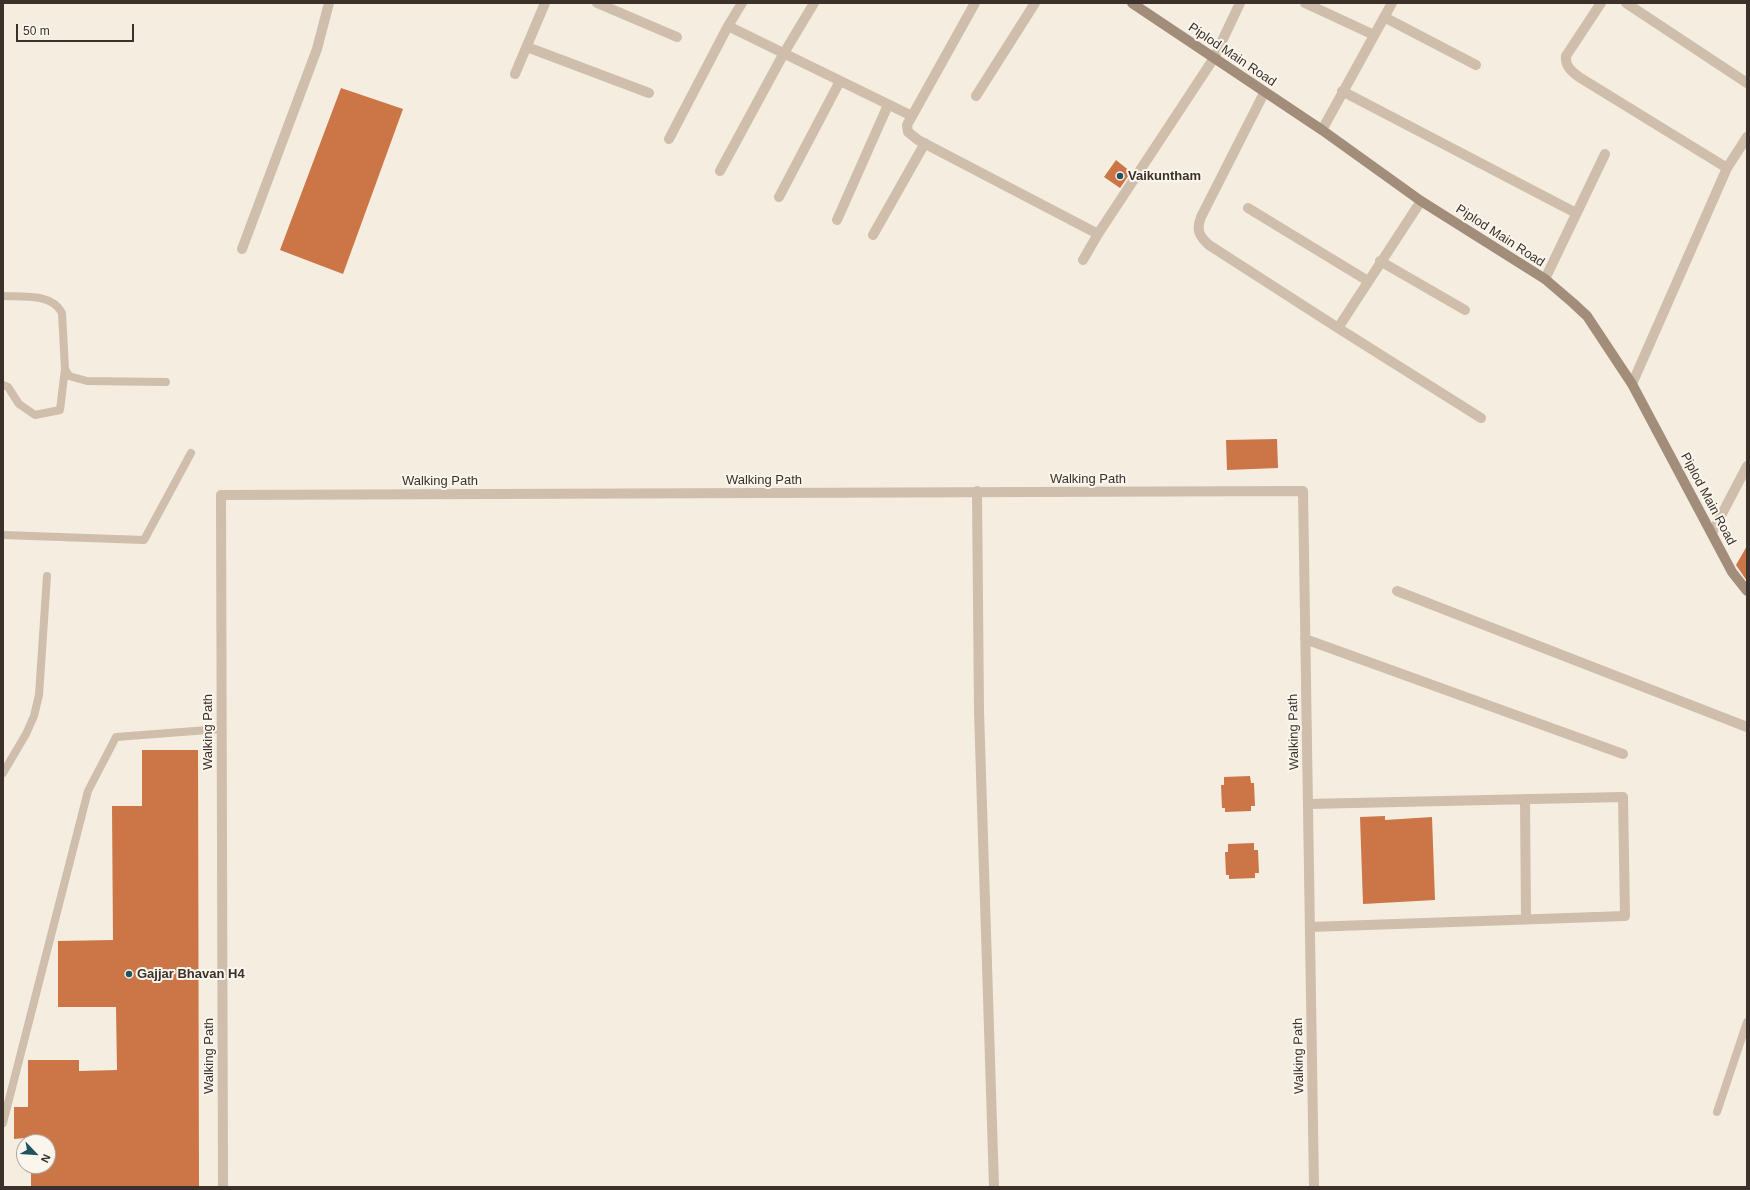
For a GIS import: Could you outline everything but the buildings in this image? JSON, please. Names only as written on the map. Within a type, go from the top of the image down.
[{"type":"street","points":[[242,249],[317,49],[329,3]]},
{"type":"street","points":[[515,74],[545,3]]},
{"type":"street","points":[[597,3],[677,37]]},
{"type":"street","points":[[670,139],[728,26],[742,3]]},
{"type":"street","points":[[720,171],[784,53],[814,3]]},
{"type":"street","points":[[975,3],[907,125],[908,132],[925,143],[1098,234]]},
{"type":"street","points":[[976,96],[1035,3]]},
{"type":"street","name":"Piplod Main Road","points":[[1132,3],[1322,130],[1422,201],[1545,279],[1573,302],[1587,316],[1632,384],[1732,572],[1747,591]]},
{"type":"street","points":[[1083,260],[1098,234],[1214,58],[1240,3]]},
{"type":"street","points":[[1305,3],[1374,35]]},
{"type":"street","points":[[1322,130],[1342,91],[1392,3]]},
{"type":"street","points":[[1601,3],[1566,56],[1565,63],[1570,70],[1727,168]]},
{"type":"street","points":[[1626,3],[1747,83]]},
{"type":"street","points":[[1384,17],[1476,65]]},
{"type":"street","points":[[728,26],[912,116]]},
{"type":"street","points":[[527,47],[649,93]]},
{"type":"street","points":[[779,197],[840,81]]},
{"type":"street","points":[[1342,91],[1576,213]]},
{"type":"street","points":[[1264,92],[1201,217],[1198,224],[1198,232],[1209,245],[1481,418]]},
{"type":"street","points":[[837,220],[888,105]]},
{"type":"street","points":[[1632,384],[1727,168],[1744,148],[1747,137]]},
{"type":"street","points":[[873,235],[925,143]]},
{"type":"street","points":[[1545,279],[1605,154]]},
{"type":"street","points":[[1338,328],[1380,261],[1422,201]]},
{"type":"street","points":[[1248,208],[1368,281]]},
{"type":"street","points":[[1380,261],[1465,310]]},
{"type":"street","points":[[1712,533],[1747,466]]},
{"type":"street","name":"Walking Path","points":[[223,1187],[221,495],[1303,491],[1314,1187]]},
{"type":"street","points":[[978,492],[979,711],[994,1187]]},
{"type":"street","points":[[1397,591],[1747,727]]},
{"type":"street","points":[[1305,639],[1623,754]]},
{"type":"street","points":[[1308,804],[1622,797],[1625,916],[1310,927]]},
{"type":"street","points":[[1526,799],[1526,919]]},
{"type":"lane","points":[[3,296],[40,298],[58,305],[62,313],[65,369],[60,410],[35,415],[19,404],[8,387],[3,385]]},
{"type":"lane","points":[[65,369],[69,376],[87,381],[166,382]]},
{"type":"lane","points":[[3,535],[144,540],[191,453]]},
{"type":"lane","points":[[3,772],[26,734],[36,709],[39,695],[47,576]]},
{"type":"lane","points":[[3,1123],[88,791],[116,737],[221,729]]},
{"type":"lane","points":[[1717,1112],[1747,1022]]},
{"type":"place","name":"Vaikuntham","points":[[1120,176]]},
{"type":"place","name":"Gajjar Bhavan H4","points":[[129,974]]}]
